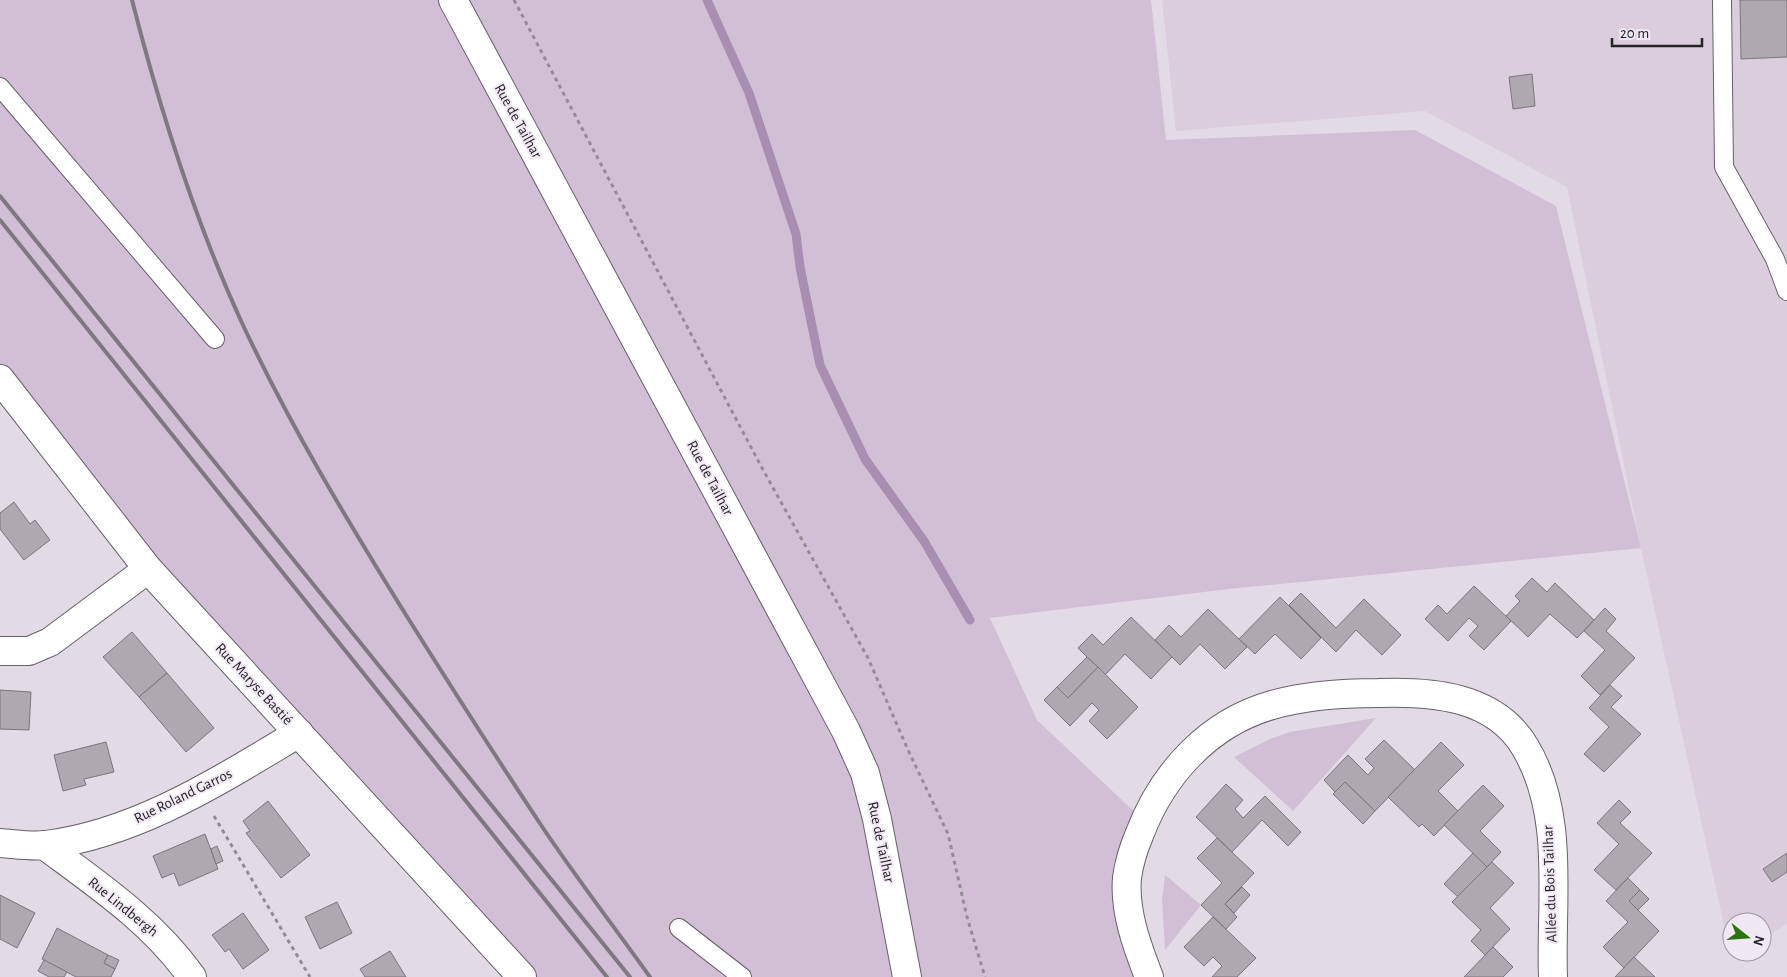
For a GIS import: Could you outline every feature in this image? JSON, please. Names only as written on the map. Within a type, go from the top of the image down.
[{"type":"street","name":"Rue de Tailhar","points":[[453,0],[846,731],[864,773],[877,819],[907,977]]},
{"type":"street","name":"Rue Maryse Bastié","points":[[0,379],[148,570],[522,977]]},
{"type":"street","points":[[0,651],[29,651],[50,642],[148,570]]},
{"type":"street","name":"Allée du Bois Tailhar","points":[[1149,977],[1138,947],[1128,904],[1127,878],[1132,854],[1156,797],[1185,758],[1204,740],[1225,726],[1271,705],[1312,696],[1390,692],[1432,695],[1470,702],[1489,711],[1508,725],[1526,748],[1539,774],[1550,825],[1553,977]]},
{"type":"street","name":"Rue Roland Garros","points":[[0,843],[44,845],[108,830],[152,815],[199,792],[299,733]]},
{"type":"street","name":"Rue Lindbergh","points":[[44,845],[144,922],[163,940],[192,977]]},
{"type":"lane","points":[[1722,0],[1724,167],[1775,259],[1787,291]]},
{"type":"lane","points":[[0,87],[215,339]]},
{"type":"lane","points":[[679,928],[742,977]]},
{"type":"path","points":[[514,0],[762,468],[868,658],[908,750],[948,834],[967,917],[985,977]]},
{"type":"path","points":[[199,792],[310,977]]},
{"type":"shaded area","points":[[0,0],[1151,0],[1166,140],[1415,130],[1556,206],[1641,548],[1229,589],[990,618],[1037,720],[1142,819],[1137,977],[522,977],[0,379]]},
{"type":"shaded area","points":[[1162,0],[1787,0],[1787,924],[1772,933],[1772,912],[1722,912],[1722,916],[1641,548],[1567,187],[1425,111],[1176,131]]},
{"type":"shaded area","points":[[1376,718],[1293,811],[1234,757],[1270,739],[1290,732]]},
{"type":"shaded area","points":[[1165,875],[1201,905],[1165,950],[1162,900]]},
{"type":"building","points":[[1740,0],[1787,0],[1787,57],[1741,59]]},
{"type":"building","points":[[1532,74],[1535,106],[1513,109],[1509,77]]},
{"type":"building","points":[[14,502],[30,524],[35,520],[50,540],[24,560],[0,529],[0,513]]},
{"type":"building","points":[[1532,578],[1547,592],[1555,583],[1594,620],[1577,638],[1550,614],[1528,637],[1506,616],[1520,601],[1515,596]]},
{"type":"building","points":[[1474,586],[1511,621],[1484,650],[1469,636],[1478,626],[1469,618],[1448,641],[1425,619],[1438,605],[1447,614]]},
{"type":"building","points":[[1301,593],[1336,628],[1364,599],[1401,635],[1382,655],[1356,630],[1336,652],[1289,605]]},
{"type":"building","points":[[1280,597],[1321,638],[1301,659],[1275,634],[1255,654],[1239,639]]},
{"type":"building","points":[[1605,608],[1616,619],[1606,631],[1635,658],[1600,695],[1581,676],[1605,650],[1584,631]]},
{"type":"building","points":[[1208,609],[1247,647],[1225,669],[1200,644],[1180,665],[1155,640],[1169,625],[1181,637]]},
{"type":"building","points":[[1131,617],[1172,657],[1151,679],[1125,654],[1105,675],[1078,648],[1092,634],[1103,645]]},
{"type":"building","points":[[132,632],[167,673],[139,697],[103,657]]},
{"type":"building","points":[[1087,657],[1098,667],[1068,698],[1057,687]]},
{"type":"building","points":[[1098,667],[1138,707],[1107,739],[1089,721],[1099,710],[1092,703],[1070,726],[1044,700],[1057,687],[1068,698]]},
{"type":"building","points":[[167,673],[214,728],[186,752],[139,697]]},
{"type":"building","points":[[1610,685],[1622,696],[1611,707],[1641,734],[1604,772],[1584,754],[1609,727],[1589,708]]},
{"type":"building","points":[[0,690],[31,692],[29,730],[0,729]]},
{"type":"building","points":[[1384,740],[1415,770],[1375,811],[1345,782],[1335,792],[1324,780],[1348,755],[1368,775],[1374,768],[1365,759]]},
{"type":"building","points":[[106,742],[114,772],[84,779],[86,785],[63,791],[54,755]]},
{"type":"building","points":[[1441,742],[1464,765],[1438,791],[1458,811],[1434,836],[1422,824],[1419,827],[1388,797]]},
{"type":"building","points":[[1345,782],[1375,811],[1363,824],[1333,794]]},
{"type":"building","points":[[1226,784],[1243,800],[1235,809],[1243,818],[1265,796],[1301,832],[1288,846],[1262,820],[1232,852],[1196,817]]},
{"type":"building","points":[[1483,785],[1504,806],[1480,831],[1501,852],[1487,867],[1444,825]]},
{"type":"building","points":[[1619,800],[1631,812],[1620,823],[1652,853],[1616,890],[1594,870],[1619,844],[1597,823]]},
{"type":"building","points":[[268,801],[310,855],[281,878],[246,833],[250,831],[243,821]]},
{"type":"building","points":[[205,834],[218,869],[179,886],[174,873],[162,878],[153,856]]},
{"type":"building","points":[[1217,838],[1254,873],[1225,904],[1237,917],[1226,929],[1201,905],[1222,883],[1197,858]]},
{"type":"building","points":[[217,846],[223,861],[216,864],[211,849]]},
{"type":"building","points":[[1473,853],[1487,867],[1458,897],[1444,884]]},
{"type":"building","points":[[1787,853],[1787,872],[1772,882],[1763,869]]},
{"type":"building","points":[[1492,862],[1514,883],[1490,908],[1510,929],[1485,955],[1471,941],[1481,930],[1452,902]]},
{"type":"building","points":[[1628,878],[1640,890],[1629,901],[1659,931],[1624,968],[1603,947],[1628,922],[1606,901]]},
{"type":"building","points":[[1242,887],[1250,895],[1234,913],[1225,904]]},
{"type":"building","points":[[1640,890],[1649,899],[1638,910],[1629,901]]},
{"type":"building","points":[[0,895],[35,913],[17,948],[0,939]]},
{"type":"building","points":[[337,902],[352,933],[320,949],[305,917]]},
{"type":"building","points":[[243,913],[269,950],[243,969],[229,949],[225,952],[212,935]]},
{"type":"building","points":[[1213,917],[1256,958],[1237,977],[1212,977],[1222,966],[1213,957],[1204,966],[1184,947]]},
{"type":"building","points":[[57,928],[108,955],[104,963],[115,969],[111,977],[76,977],[42,959]]},
{"type":"building","points":[[1493,947],[1513,967],[1503,977],[1464,977]]},
{"type":"building","points":[[390,951],[406,977],[365,977],[360,969]]},
{"type":"building","points":[[108,955],[119,960],[115,969],[104,963]]},
{"type":"building","points":[[1634,957],[1655,977],[1615,977]]},
{"type":"building","points":[[44,960],[67,972],[64,977],[49,977],[38,971]]},
{"type":"waterway","points":[[707,0],[749,93],[796,234],[800,267],[820,365],[865,459],[924,541],[970,620]]},
{"type":"railway","points":[[132,0],[166,123],[193,204],[242,323],[279,398],[362,544],[472,719],[552,842],[650,977]]},
{"type":"railway","points":[[0,196],[630,977]]},
{"type":"railway","points":[[0,220],[607,977]]}]
